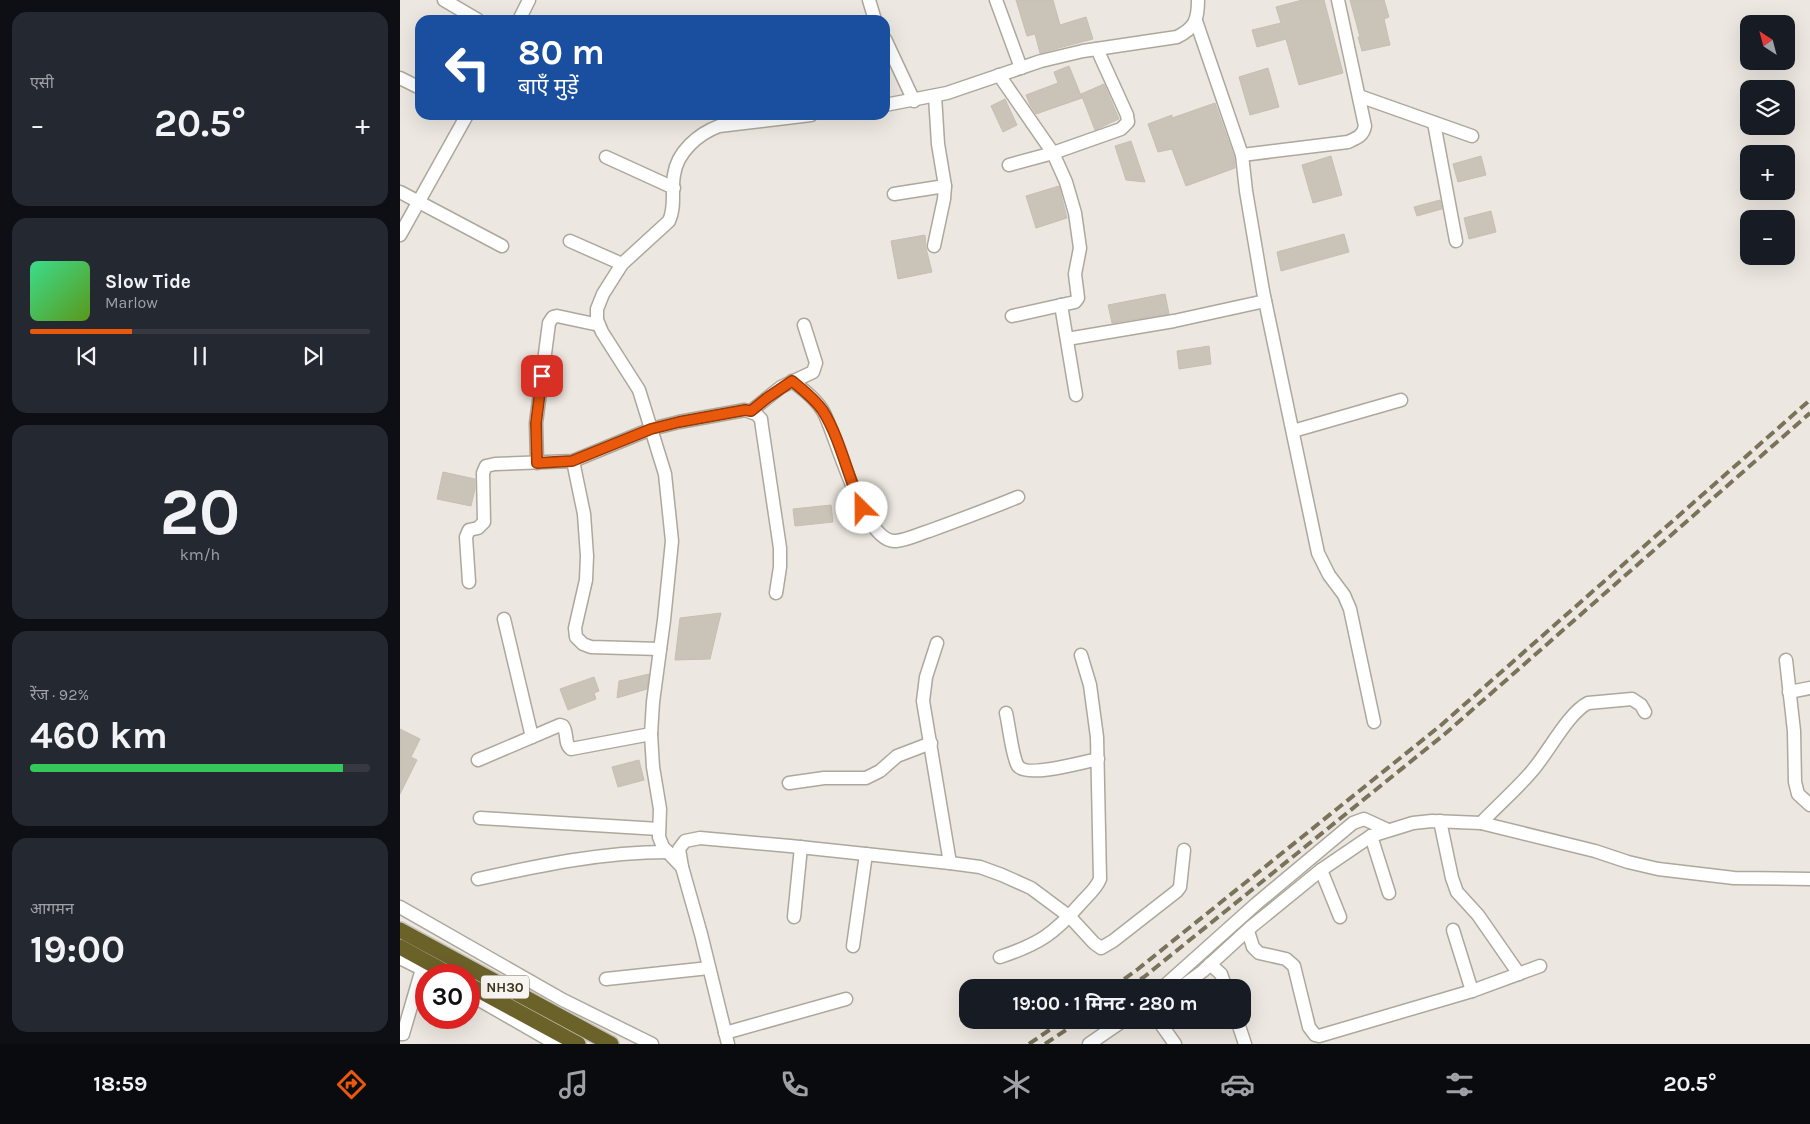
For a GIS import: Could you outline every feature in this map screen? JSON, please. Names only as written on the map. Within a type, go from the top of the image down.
[{"type":"highway","name":"NH30","points":[[400,930],[611,1044]]},
{"type":"highway","points":[[400,947],[431,964]]},
{"type":"highway","name":"NH30","points":[[480,991],[578,1044]]},
{"type":"street","points":[[444,0],[470,15]]},
{"type":"street","points":[[522,15],[529,0]]},
{"type":"street","points":[[869,0],[874,15]]},
{"type":"street","points":[[996,0],[1021,68]]},
{"type":"street","points":[[890,104],[935,96],[1041,61],[1097,49],[1177,37],[1189,30],[1196,21],[1198,0]]},
{"type":"street","points":[[1242,155],[1348,142],[1364,133],[1365,126],[1338,0]]},
{"type":"street","points":[[1196,21],[1242,155],[1246,191],[1265,301],[1318,553],[1329,574],[1344,595],[1350,609],[1374,722]]},
{"type":"street","points":[[1009,165],[1053,153],[1121,129],[1128,122],[1127,115],[1097,49]]},
{"type":"street","points":[[890,50],[914,100]]},
{"type":"street","points":[[999,75],[1053,153],[1068,189],[1076,218],[1080,248],[1075,274],[1078,298],[1075,302],[1012,316]]},
{"type":"street","points":[[400,78],[415,86]]},
{"type":"street","points":[[934,246],[945,186],[938,144],[935,96]]},
{"type":"street","points":[[1359,96],[1472,136]]},
{"type":"street","points":[[400,235],[464,120]]},
{"type":"street","points":[[682,868],[660,842],[660,809],[652,767],[651,734],[653,702],[672,541],[665,474],[639,390],[599,325],[597,309],[603,294],[622,264],[669,221],[673,212],[674,174],[689,146],[705,131],[719,126],[769,120]]},
{"type":"street","points":[[1434,123],[1456,241]]},
{"type":"street","points":[[606,157],[674,188]]},
{"type":"street","points":[[894,194],[945,186]]},
{"type":"street","points":[[400,192],[502,246]]},
{"type":"street","points":[[570,241],[622,264]]},
{"type":"street","points":[[1067,339],[1174,320],[1265,301]]},
{"type":"street","points":[[1061,305],[1076,394]]},
{"type":"street","points":[[537,463],[536,423],[549,323],[551,319],[557,316],[599,325]]},
{"type":"street","points":[[751,411],[792,381],[813,372],[816,363],[804,325]]},
{"type":"street","points":[[792,381],[808,394],[823,411],[860,503],[867,517],[884,538],[891,541],[903,540],[1018,497]]},
{"type":"street","points":[[1293,431],[1401,400]]},
{"type":"street","points":[[469,582],[466,537],[469,530],[478,528],[484,522],[484,469],[489,464],[572,461],[651,429],[745,410],[751,411],[760,419],[762,427],[780,548],[780,567],[776,593]]},
{"type":"street","points":[[572,461],[584,514],[588,556],[586,580],[575,628],[576,637],[583,644],[591,646],[660,649]]},
{"type":"street","points":[[504,619],[532,737]]},
{"type":"street","points":[[937,643],[923,689],[923,701],[950,863]]},
{"type":"street","points":[[1000,957],[1025,949],[1055,930],[1070,917],[1096,888],[1100,878],[1097,737],[1090,686],[1082,655]]},
{"type":"street","points":[[1786,660],[1794,731],[1796,788],[1798,794],[1810,805]]},
{"type":"street","points":[[1789,692],[1810,688]]},
{"type":"street","points":[[1481,822],[1531,772],[1572,716],[1582,706],[1588,703],[1632,699],[1641,705],[1645,712]]},
{"type":"street","points":[[1006,713],[1016,759],[1020,768],[1025,771],[1038,771],[1098,759]]},
{"type":"street","points":[[478,760],[562,725],[566,730],[568,745],[571,749],[651,734]]},
{"type":"street","points":[[789,783],[824,778],[866,778],[880,771],[897,756],[931,743]]},
{"type":"street","points":[[480,818],[659,829]]},
{"type":"street","points":[[1172,979],[1256,904],[1353,823],[1364,819],[1388,830]]},
{"type":"street","points":[[1440,821],[1452,878],[1457,892],[1478,915],[1519,974]]},
{"type":"street","points":[[1191,979],[1321,870],[1371,836],[1413,823],[1440,821],[1481,822],[1595,851],[1658,870],[1734,878],[1810,879]]},
{"type":"street","points":[[1371,836],[1390,893]]},
{"type":"street","points":[[846,999],[727,1038],[682,868],[679,849],[685,841],[700,838],[801,847],[980,868],[1010,878],[1031,888],[1070,917],[1101,948],[1177,891],[1180,887],[1184,850]]},
{"type":"street","points":[[794,917],[801,847]]},
{"type":"street","points":[[478,879],[595,856],[640,852],[668,852]]},
{"type":"street","points":[[853,946],[866,854]]},
{"type":"street","points":[[1321,870],[1340,917]]},
{"type":"street","points":[[400,907],[563,1000],[652,1044]]},
{"type":"street","points":[[1248,930],[1253,946],[1259,953],[1286,959],[1294,966],[1309,1027],[1315,1035],[1319,1036],[1472,991],[1540,966]]},
{"type":"street","points":[[1453,930],[1472,991]]},
{"type":"street","points":[[400,958],[415,966]]},
{"type":"street","points":[[1210,964],[1221,974],[1223,979]]},
{"type":"street","points":[[606,979],[709,968]]},
{"type":"street","points":[[480,1000],[556,1044]]},
{"type":"street","points":[[400,1034],[402,1034],[415,1003]]},
{"type":"street","points":[[1089,1044],[1111,1029]]},
{"type":"street","points":[[1164,1029],[1175,1044]]},
{"type":"street","points":[[1240,1029],[1245,1044]]},
{"type":"building","points":[[1016,0],[1053,0],[1060,25],[1086,17],[1093,39],[1040,53],[1035,34],[1027,36]]},
{"type":"building","points":[[1302,0],[1324,0],[1343,73],[1299,85],[1286,39],[1257,47],[1252,30],[1281,23],[1276,7]]},
{"type":"building","points":[[1350,0],[1384,0],[1389,17],[1384,19],[1390,45],[1362,51]]},
{"type":"building","points":[[1069,66],[1082,98],[1036,114],[1026,95],[1058,83],[1054,72]]},
{"type":"building","points":[[1268,68],[1279,107],[1250,115],[1239,77]]},
{"type":"building","points":[[1104,84],[1119,119],[1095,130],[1081,94]]},
{"type":"building","points":[[1005,99],[1017,125],[1003,132],[991,106]]},
{"type":"building","points":[[1215,103],[1234,157],[1235,168],[1186,186],[1172,149],[1158,152],[1148,124]]},
{"type":"building","points":[[1131,141],[1145,182],[1126,180],[1115,146]]},
{"type":"building","points":[[1331,156],[1342,195],[1313,203],[1302,165]]},
{"type":"building","points":[[1481,156],[1486,175],[1458,182],[1453,164]]},
{"type":"building","points":[[1059,186],[1067,218],[1036,228],[1026,196]]},
{"type":"building","points":[[1440,200],[1442,209],[1417,216],[1414,207]]},
{"type":"building","points":[[1491,211],[1496,232],[1469,239],[1464,218]]},
{"type":"building","points":[[1344,234],[1349,252],[1281,271],[1277,252]]},
{"type":"building","points":[[925,235],[932,272],[898,279],[891,241]]},
{"type":"building","points":[[1165,294],[1169,314],[1112,323],[1108,305]]},
{"type":"building","points":[[1209,346],[1211,364],[1179,369],[1177,351]]},
{"type":"building","points":[[443,472],[475,479],[471,506],[437,499]]},
{"type":"building","points":[[831,505],[833,522],[795,526],[793,509]]},
{"type":"building","points":[[721,613],[710,659],[675,660],[680,618]]},
{"type":"building","points":[[649,674],[647,689],[617,698],[619,681]]},
{"type":"building","points":[[594,677],[599,691],[594,693],[596,699],[568,710],[560,689]]},
{"type":"building","points":[[400,729],[420,739],[411,757],[417,760],[400,794]]},
{"type":"building","points":[[639,760],[644,780],[618,787],[612,767]]},
{"type":"railway","points":[[1124,979],[1440,726],[1810,400]]},
{"type":"railway","points":[[1141,979],[1446,733],[1810,413]]},
{"type":"railway","points":[[1029,1044],[1051,1029]]},
{"type":"railway","points":[[1045,1044],[1068,1029]]},
{"type":"route","points":[[542,376],[536,423],[537,463],[572,461],[651,429],[745,410],[751,411],[792,381],[808,394],[823,411],[862,508]]}]
